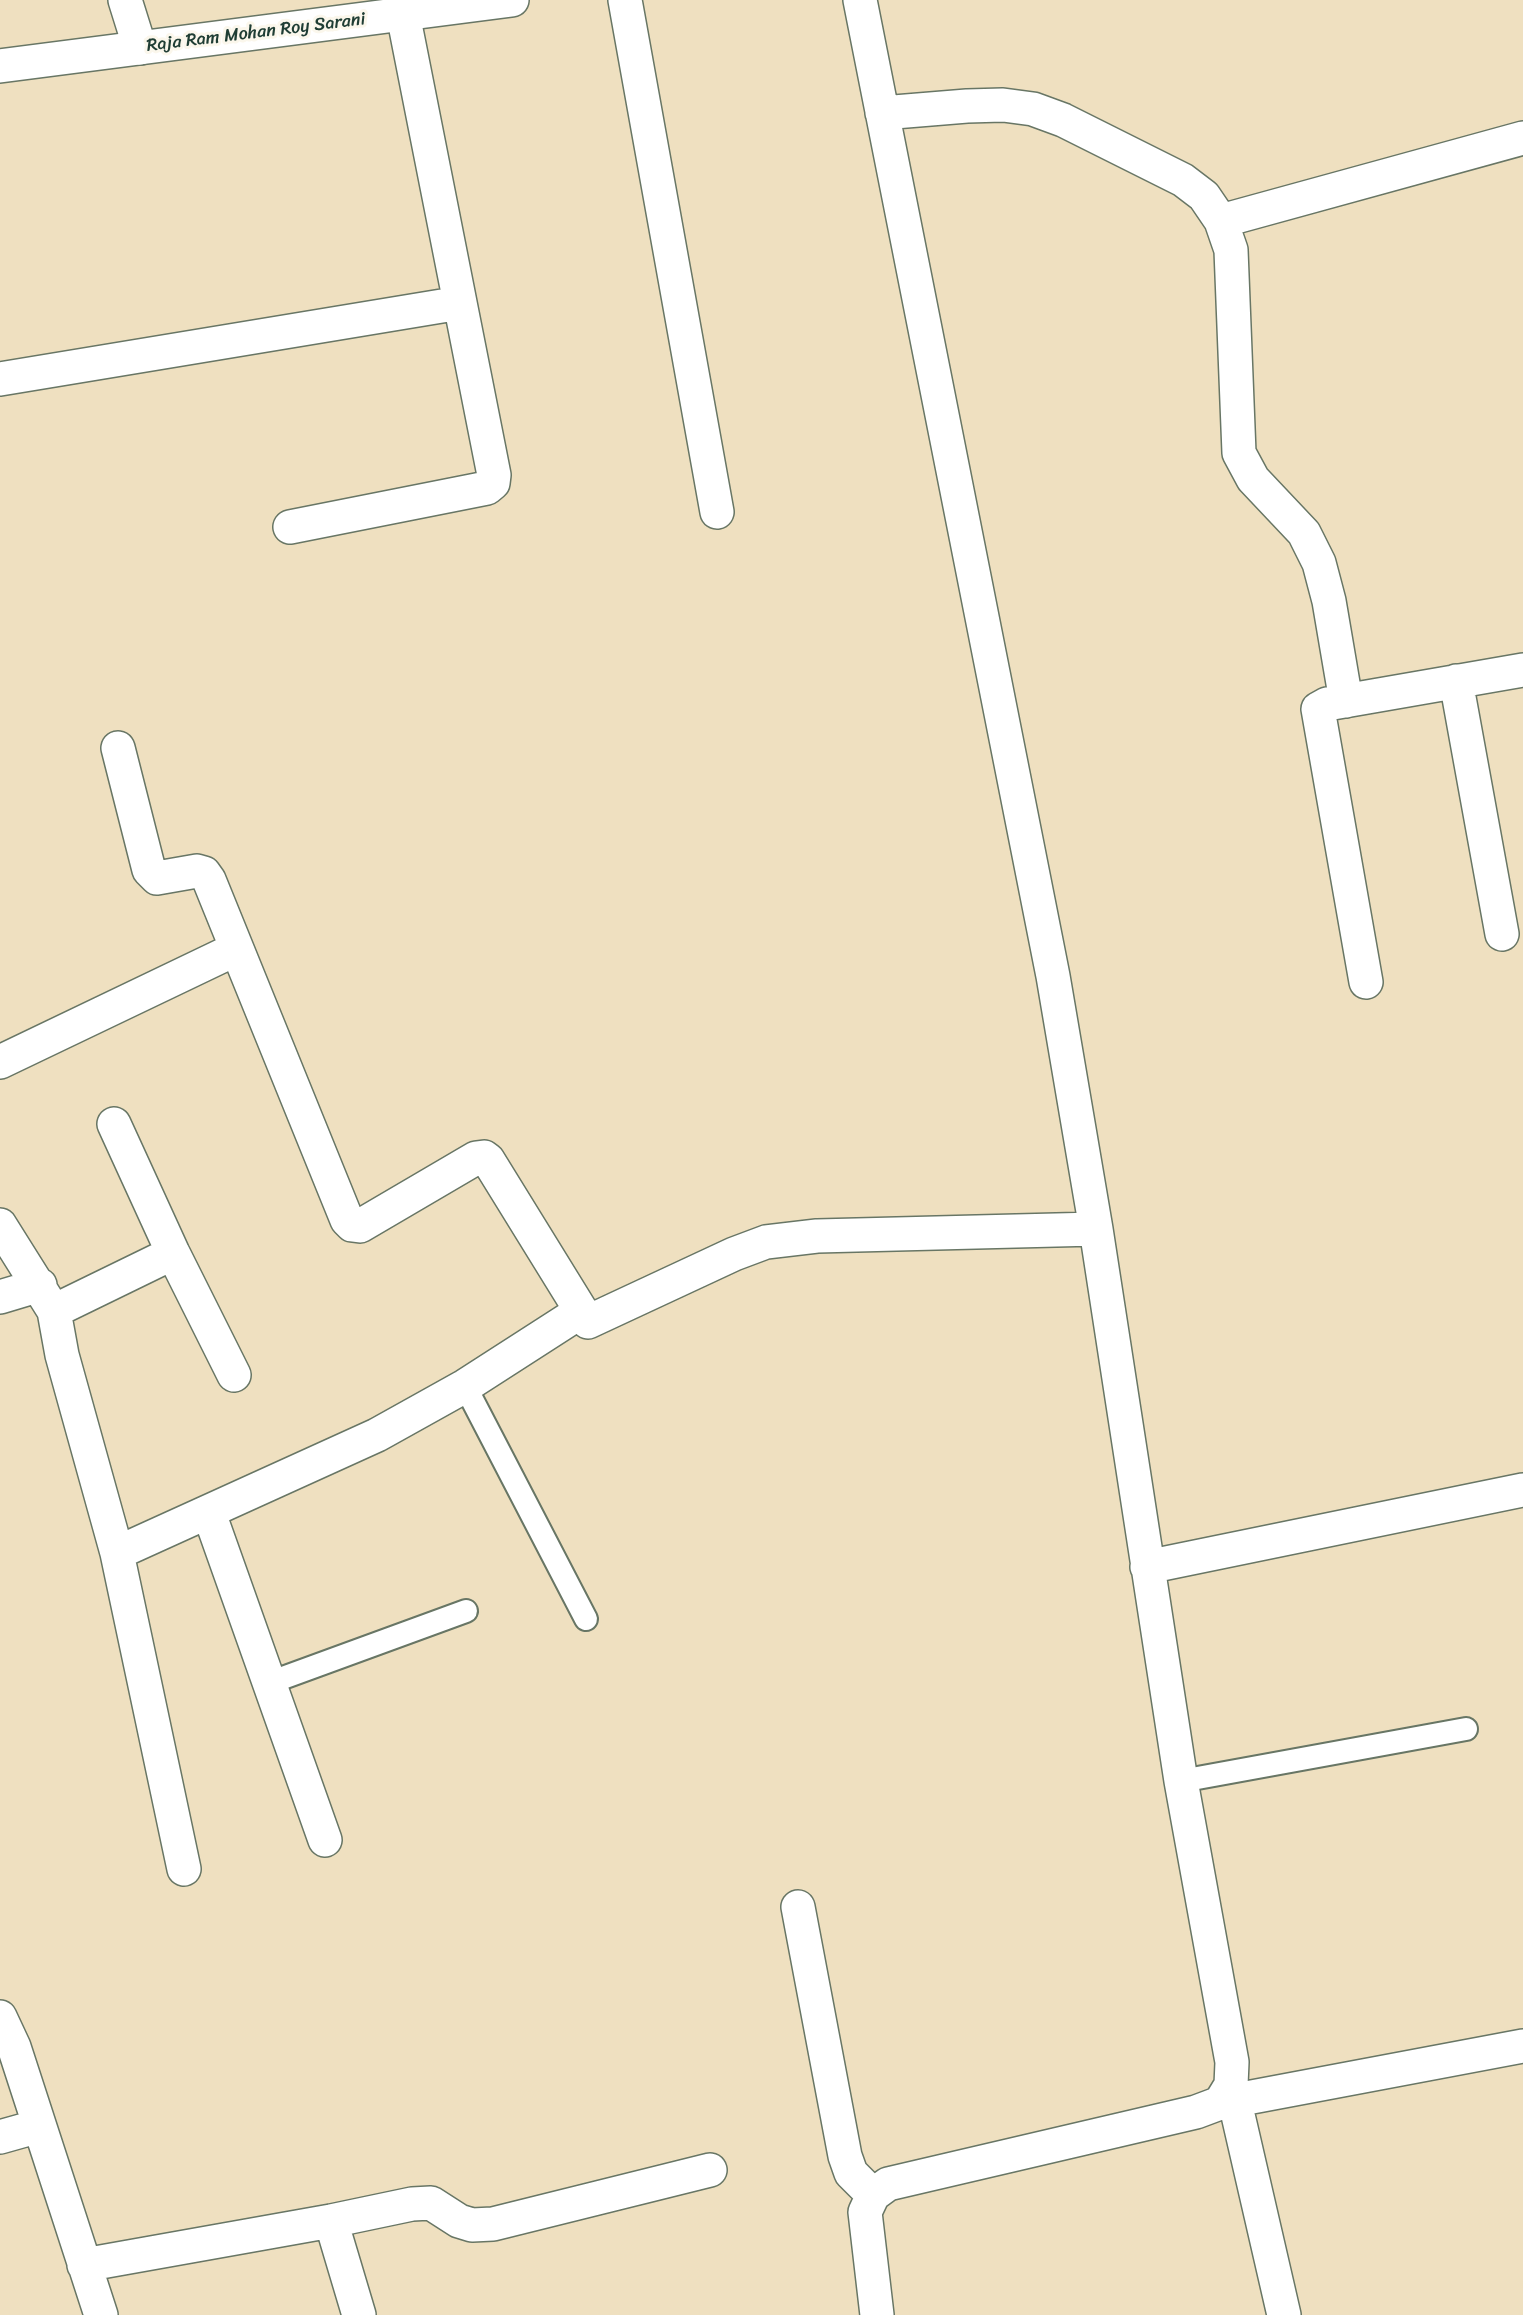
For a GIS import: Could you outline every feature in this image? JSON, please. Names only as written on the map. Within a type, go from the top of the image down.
[{"type":"street","points":[[125,0],[140,48]]},
{"type":"street","name":"Raja Ram Mohan Roy Sarani","points":[[0,66],[512,0]]},
{"type":"street","points":[[625,0],[717,512]]},
{"type":"street","points":[[860,0],[1053,976],[1096,1229],[1181,1781],[1232,2062],[1227,2103],[1284,2315]]},
{"type":"street","points":[[290,527],[487,488],[493,483],[494,475],[403,14]]},
{"type":"street","points":[[882,113],[1003,105],[1034,109],[1063,120],[1183,180],[1204,196],[1221,220],[1231,250],[1239,453],[1253,479],[1304,533],[1319,563],[1329,601],[1346,701]]},
{"type":"street","points":[[1221,220],[1523,138]]},
{"type":"street","points":[[0,379],[460,303]]},
{"type":"street","points":[[1366,982],[1317,712],[1322,706],[1346,701],[1523,670]]},
{"type":"street","points":[[1456,681],[1502,934]]},
{"type":"street","points":[[118,748],[149,870],[157,878],[196,871],[204,873],[209,880],[347,1220],[352,1225],[360,1226],[476,1158],[484,1157],[489,1160],[588,1322],[593,1322],[734,1254],[766,1242],[817,1236],[1096,1229]]},
{"type":"street","points":[[0,1062],[236,949]]},
{"type":"street","points":[[114,1124],[172,1253],[234,1375]]},
{"type":"street","points":[[0,1225],[47,1298],[117,1553],[184,1869]]},
{"type":"street","points":[[0,1296],[47,1298],[172,1253]]},
{"type":"street","points":[[117,1553],[377,1435],[465,1386],[580,1312]]},
{"type":"street","points":[[1147,1567],[1523,1490]]},
{"type":"street","points":[[209,1513],[325,1840]]},
{"type":"street","points":[[798,1907],[845,2156],[851,2173],[873,2195]]},
{"type":"street","points":[[0,2017],[14,2047],[101,2315]]},
{"type":"street","points":[[877,2315],[865,2212],[873,2195],[888,2184],[1227,2103],[1523,2046]]},
{"type":"street","points":[[0,2138],[39,2126]]},
{"type":"street","points":[[84,2265],[331,2221],[412,2204],[431,2203],[459,2221],[472,2225],[493,2224],[710,2170]]},
{"type":"street","points":[[331,2221],[358,2315]]},
{"type":"lane","points":[[465,1386],[586,1619]]},
{"type":"lane","points":[[269,1683],[466,1611]]},
{"type":"lane","points":[[1181,1781],[1466,1729]]}]
